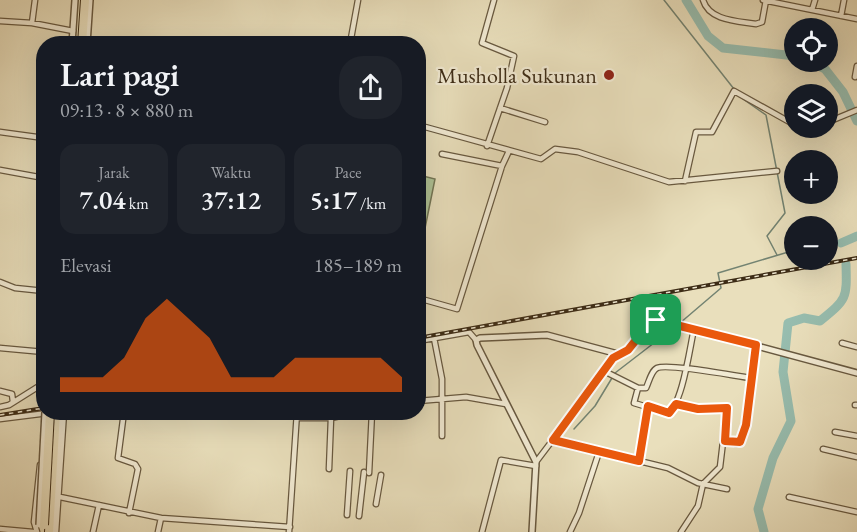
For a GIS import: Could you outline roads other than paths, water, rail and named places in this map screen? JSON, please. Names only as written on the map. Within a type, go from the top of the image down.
[{"type":"highway","points":[[78,36],[80,0]]},
{"type":"highway","points":[[83,36],[85,0]]},
{"type":"highway","points":[[45,530],[46,420]]},
{"type":"highway","points":[[45,530],[55,420]]},
{"type":"street","points":[[32,23],[35,0]]},
{"type":"street","points":[[73,36],[75,0]]},
{"type":"street","points":[[88,36],[90,0]]},
{"type":"street","points":[[351,36],[358,0]]},
{"type":"street","points":[[487,146],[514,56],[482,43],[494,0]]},
{"type":"street","points":[[703,0],[705,7],[712,14],[756,24],[762,22],[765,0],[857,19]]},
{"type":"street","points":[[812,10],[815,0]]},
{"type":"street","points":[[841,16],[844,0]]},
{"type":"street","points":[[0,21],[32,23],[73,31]]},
{"type":"street","points":[[855,77],[857,66]]},
{"type":"street","points":[[685,181],[696,132],[712,132],[735,91],[784,118]]},
{"type":"street","points":[[500,108],[545,122]]},
{"type":"street","points":[[838,118],[857,110]]},
{"type":"street","points":[[426,127],[541,159],[550,151],[563,149],[592,156],[666,181],[777,171]]},
{"type":"street","points":[[0,132],[36,137]]},
{"type":"street","points":[[426,300],[457,309],[502,166],[509,152]]},
{"type":"street","points":[[442,154],[502,166]]},
{"type":"street","points":[[0,170],[36,177]]},
{"type":"street","points":[[0,282],[15,288],[36,290]]},
{"type":"street","points":[[536,464],[604,371],[618,354],[628,350],[652,321],[663,320],[857,373]]},
{"type":"street","points":[[638,388],[634,403],[669,413],[676,404],[694,329]]},
{"type":"street","points":[[426,340],[469,332],[476,340],[536,464],[532,532]]},
{"type":"street","points":[[476,340],[493,336],[547,335],[618,354]]},
{"type":"street","points":[[434,338],[443,398],[442,436]]},
{"type":"street","points":[[842,344],[857,347]]},
{"type":"street","points":[[725,441],[737,444],[742,439],[756,345]]},
{"type":"street","points":[[0,348],[36,351]]},
{"type":"street","points":[[604,371],[638,388],[646,388],[656,368],[684,369],[751,378]]},
{"type":"street","points":[[0,407],[13,402],[36,387]]},
{"type":"street","points":[[0,391],[12,394],[13,402]]},
{"type":"street","points":[[426,399],[466,397],[506,404]]},
{"type":"street","points":[[676,404],[698,409],[727,408],[725,441],[720,467],[704,484],[698,506],[681,532]]},
{"type":"street","points":[[639,461],[648,406]]},
{"type":"street","points":[[0,419],[36,414]]},
{"type":"street","points":[[45,530],[62,420]]},
{"type":"street","points":[[45,530],[60,497],[63,420]]},
{"type":"street","points":[[123,420],[118,458],[135,464],[138,469],[129,513]]},
{"type":"street","points":[[60,497],[161,518],[290,530],[297,420]]},
{"type":"street","points":[[330,469],[331,420]]},
{"type":"street","points":[[359,516],[371,420]]},
{"type":"street","points":[[835,432],[857,436]]},
{"type":"street","points":[[553,440],[668,468],[704,484],[727,489]]},
{"type":"street","points":[[824,449],[857,457]]},
{"type":"street","points":[[570,532],[579,513],[599,452]]},
{"type":"street","points":[[482,532],[501,460],[536,464]]},
{"type":"street","points":[[348,515],[350,471]]},
{"type":"street","points":[[376,504],[381,475]]},
{"type":"street","points":[[789,497],[857,512]]},
{"type":"street","points":[[93,532],[99,505]]},
{"type":"street","points":[[158,532],[161,518]]},
{"type":"street","points":[[0,529],[45,530]]},
{"type":"waterway","points":[[664,0],[734,89]]},
{"type":"waterway","points":[[686,0],[708,36],[723,48],[784,55]]},
{"type":"waterway","points":[[827,72],[843,92],[857,121]]},
{"type":"waterway","points":[[743,99],[766,115],[785,213],[767,236],[777,255]]},
{"type":"waterway","points":[[841,243],[857,236]]},
{"type":"waterway","points":[[680,323],[721,288],[718,273],[784,253]]},
{"type":"waterway","points":[[764,532],[758,509],[773,458],[791,421],[783,372],[788,323],[804,318],[820,321],[836,308],[845,292],[846,264]]},
{"type":"waterway","points":[[574,429],[595,406],[615,373],[676,326]]},
{"type":"railway","points":[[426,337],[857,258]]},
{"type":"railway","points":[[0,415],[36,409]]},
{"type":"place","name":"Musholla Sukunan","points":[[609,75]]}]
